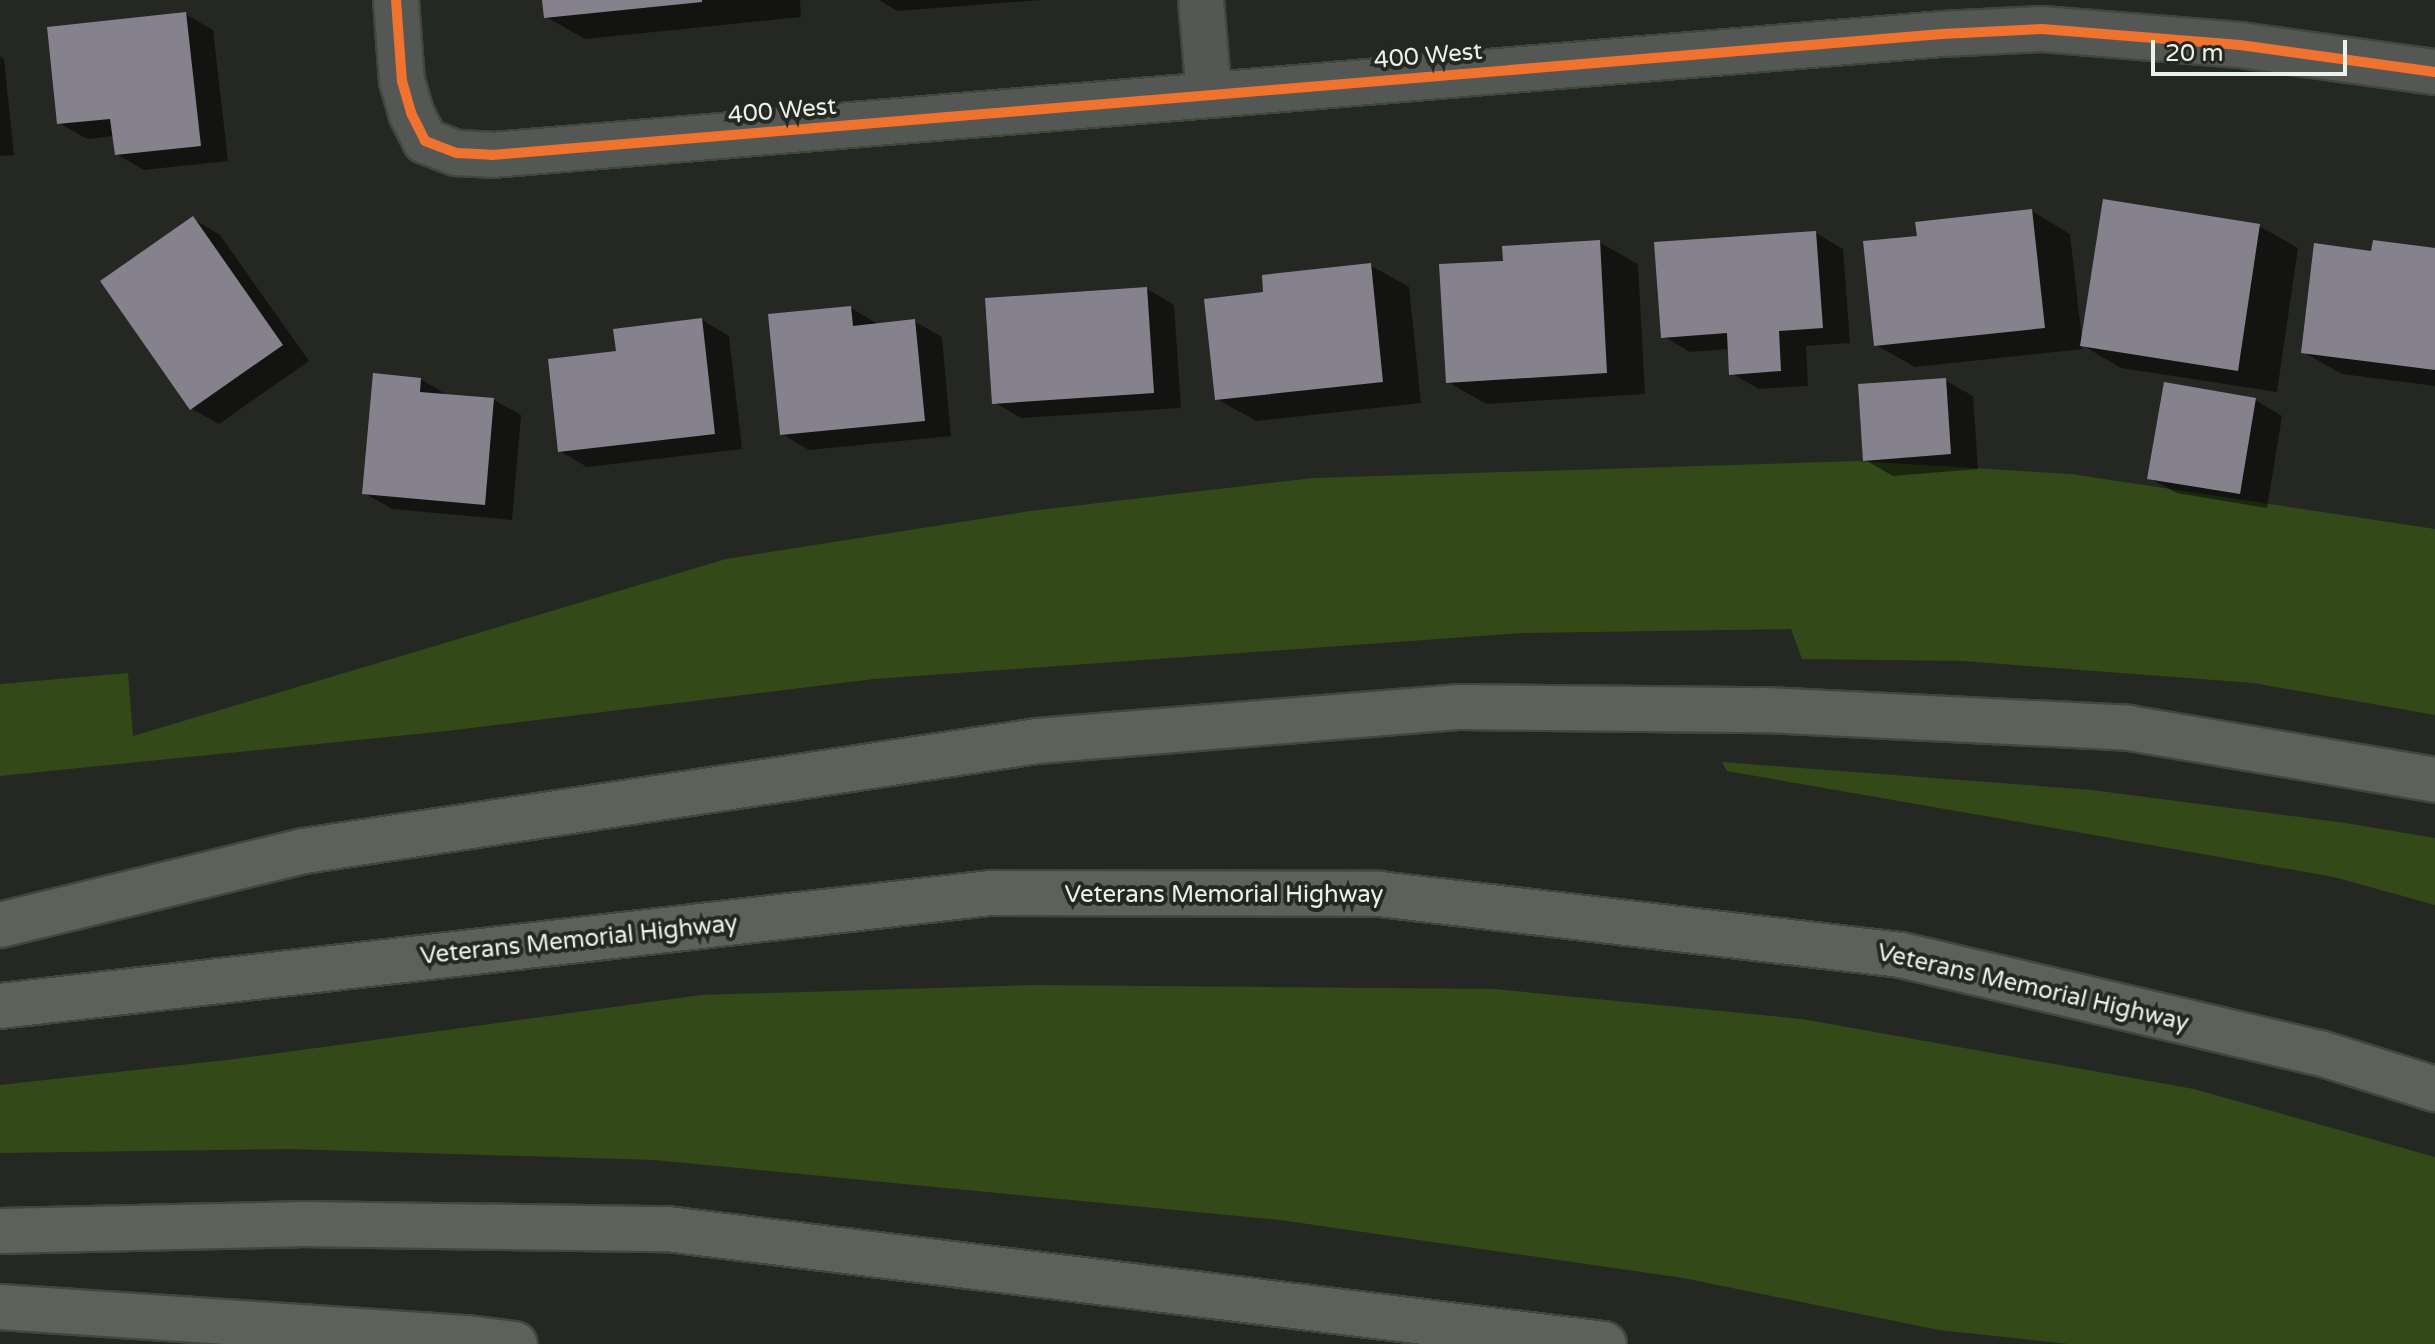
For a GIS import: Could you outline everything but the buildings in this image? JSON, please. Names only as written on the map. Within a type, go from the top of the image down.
[{"type":"highway","points":[[0,925],[304,851],[1037,741],[1461,707],[1766,710],[2129,728],[2435,780]]},
{"type":"highway","name":"Veterans Memorial Highway","points":[[0,1006],[991,893],[1379,894],[1901,955],[2320,1053],[2435,1089]]},
{"type":"highway","points":[[0,1231],[299,1224],[667,1229],[1604,1344]]},
{"type":"highway","points":[[0,1307],[468,1338],[515,1344]]},
{"type":"street","name":"400 West","points":[[396,0],[402,81],[411,113],[425,141],[457,153],[492,155],[1926,35],[2041,14],[2435,72]]},
{"type":"street","points":[[1201,0],[1209,95]]},
{"type":"green space","points":[[1857,461],[2071,474],[2435,529],[2435,715],[2253,683],[1963,661],[1802,659],[1791,629],[1522,633],[874,679],[447,731],[0,776],[0,684],[128,673],[133,736],[726,559],[1030,511],[1313,478]]},
{"type":"green space","points":[[1722,762],[2092,790],[2346,823],[2435,838],[2435,905],[2334,877],[1727,771]]},
{"type":"green space","points":[[1036,985],[1494,989],[1802,1019],[2194,1089],[2435,1157],[2435,1344],[2069,1344],[1939,1330],[1683,1278],[1280,1220],[654,1160],[288,1149],[0,1153],[0,1085],[235,1059],[701,995]]},
{"type":"cycle path","points":[[396,0],[402,81],[411,113],[425,141],[457,153],[492,155],[1942,34],[2042,29],[2240,45],[2435,72]]}]
